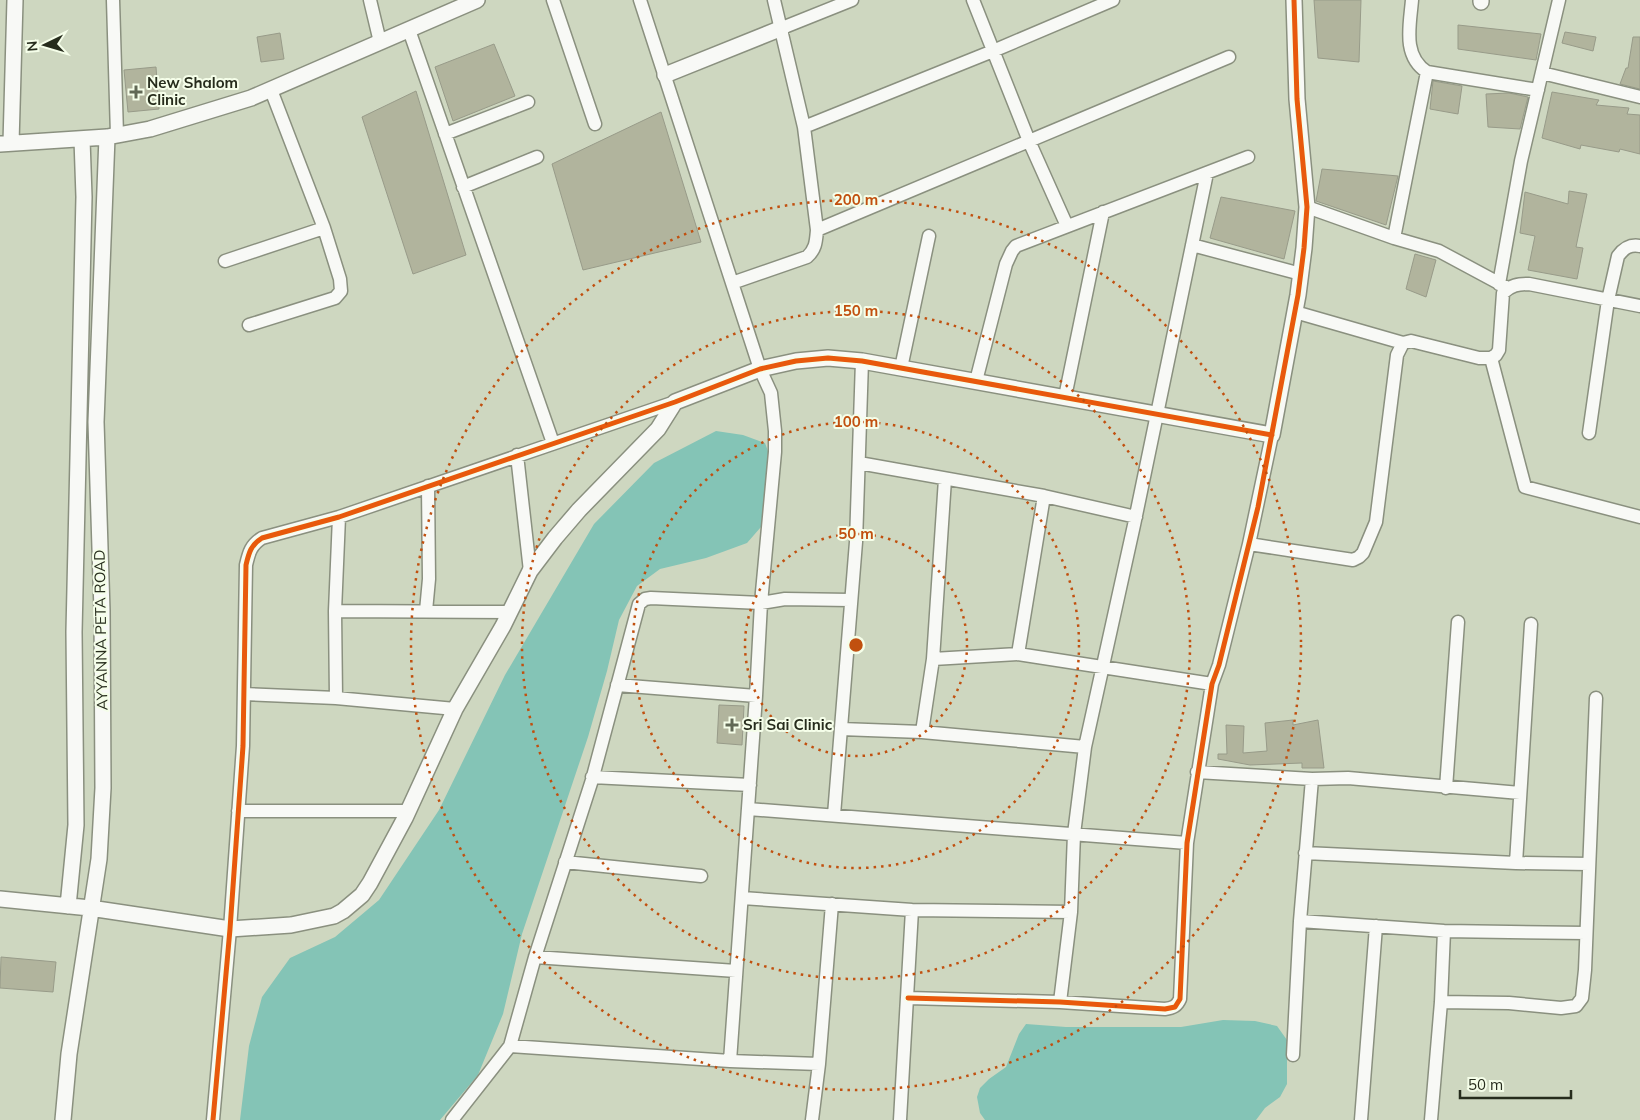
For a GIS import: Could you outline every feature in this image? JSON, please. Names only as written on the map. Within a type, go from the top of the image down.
[{"type":"street","points":[[15,0],[6,143],[82,139],[150,129],[251,98],[477,0]]},
{"type":"street","points":[[112,0],[112,136]]},
{"type":"street","points":[[370,0],[380,42]]},
{"type":"street","points":[[553,0],[595,124]]},
{"type":"street","points":[[640,0],[760,369],[772,393],[775,431],[768,540],[761,603],[730,1061]]},
{"type":"street","points":[[732,283],[807,257],[813,252],[817,230],[804,127],[774,0]]},
{"type":"street","points":[[665,75],[852,0]]},
{"type":"street","points":[[973,0],[1029,141],[1067,226]]},
{"type":"street","points":[[804,127],[993,51],[1113,0]]},
{"type":"street","points":[[908,998],[1060,1002],[1165,1009],[1175,1007],[1180,999],[1187,843],[1197,772],[1212,684],[1220,665],[1249,544],[1272,435],[1295,312],[1304,248],[1306,207],[1297,99],[1294,0]]},
{"type":"street","points":[[1412,0],[1409,35],[1411,50],[1420,67],[1427,72],[1538,90]]},
{"type":"street","points":[[1295,312],[1403,343],[1411,341],[1479,358],[1491,358],[1496,355],[1499,350],[1502,299],[1521,161],[1559,0]]},
{"type":"street","points":[[409,30],[553,443]]},
{"type":"street","points":[[817,230],[1229,57]]},
{"type":"street","points":[[1394,238],[1427,72]]},
{"type":"street","points":[[1542,73],[1640,97]]},
{"type":"street","points":[[249,325],[335,298],[341,291],[340,279],[324,228],[271,90]]},
{"type":"street","points":[[445,134],[528,102]]},
{"type":"street","name":"AYYANNA PETA ROAD","points":[[63,1120],[69,1054],[99,859],[103,788],[102,611],[96,422],[112,136]]},
{"type":"street","points":[[68,906],[76,825],[74,632],[84,197],[82,139]]},
{"type":"street","points":[[464,187],[537,157]]},
{"type":"street","points":[[976,381],[1006,264],[1012,251],[1022,243],[1248,157]]},
{"type":"street","points":[[1060,1002],[1070,912],[1074,834],[1085,747],[1136,517],[1207,173]]},
{"type":"street","points":[[1306,207],[1394,238],[1439,251],[1504,286],[1529,284],[1640,306]]},
{"type":"street","points":[[1065,397],[1103,212]]},
{"type":"street","points":[[225,261],[324,228]]},
{"type":"street","points":[[902,368],[929,236]]},
{"type":"street","points":[[1192,246],[1301,274]]},
{"type":"street","points":[[1589,433],[1608,300],[1618,256],[1628,247],[1640,246]]},
{"type":"street","points":[[1249,544],[1352,560],[1358,558],[1362,553],[1376,522],[1397,355],[1403,343]]},
{"type":"street","points":[[213,1120],[230,929],[243,746],[246,565],[254,544],[262,538],[339,516],[517,456],[675,402],[760,369],[796,361],[828,358],[862,361],[1272,435]]},
{"type":"street","points":[[1491,358],[1525,487],[1640,517]]},
{"type":"street","points":[[834,815],[856,542],[862,361]]},
{"type":"street","points":[[0,899],[90,908],[230,929],[291,925],[334,916],[343,911],[362,895],[370,883],[409,811],[455,709],[510,612],[530,571],[579,510],[658,429],[675,402]]},
{"type":"street","points":[[517,456],[530,571]]},
{"type":"street","points":[[859,463],[1044,496],[1136,517]]},
{"type":"street","points":[[922,732],[933,659],[944,479]]},
{"type":"street","points":[[426,611],[429,579],[428,486]]},
{"type":"street","points":[[1018,654],[1044,496]]},
{"type":"street","points":[[336,698],[334,611],[339,516]]},
{"type":"street","points":[[452,1120],[510,1046],[535,957],[592,777],[640,602],[645,599],[761,603],[785,599],[850,600]]},
{"type":"street","points":[[334,611],[510,612]]},
{"type":"street","points":[[1446,788],[1458,622]]},
{"type":"street","points":[[1516,863],[1531,624]]},
{"type":"street","points":[[933,659],[1018,654],[1212,684]]},
{"type":"street","points":[[617,685],[756,696]]},
{"type":"street","points":[[244,694],[336,698],[455,709]]},
{"type":"street","points":[[1441,1002],[1509,1003],[1561,1008],[1576,1006],[1582,998],[1590,864],[1596,698]]},
{"type":"street","points":[[841,729],[922,732],[1085,747]]},
{"type":"street","points":[[1197,772],[1312,779],[1348,778],[1520,793]]},
{"type":"street","points":[[592,777],[750,785]]},
{"type":"street","points":[[1293,1055],[1300,921],[1312,779]]},
{"type":"street","points":[[748,809],[1187,843]]},
{"type":"street","points":[[238,811],[409,811]]},
{"type":"street","points":[[1305,853],[1516,863],[1590,864]]},
{"type":"street","points":[[565,862],[701,876]]},
{"type":"street","points":[[742,898],[912,910],[1070,912]]},
{"type":"street","points":[[812,1120],[819,1064],[832,904]]},
{"type":"street","points":[[900,1120],[912,910]]},
{"type":"street","points":[[1300,921],[1444,931],[1586,934]]},
{"type":"street","points":[[1361,1120],[1376,926]]},
{"type":"street","points":[[1431,1120],[1441,1002],[1444,931]]},
{"type":"street","points":[[535,957],[736,971]]},
{"type":"street","points":[[510,1046],[730,1061],[819,1064]]},
{"type":"water","points":[[716,431],[743,435],[765,443],[772,462],[767,520],[747,543],[706,558],[660,569],[637,586],[619,620],[588,737],[522,934],[503,1014],[478,1075],[440,1120],[240,1120],[249,1046],[262,997],[290,958],[335,937],[379,900],[439,810],[505,675],[594,524],[654,463]]},
{"type":"water","points":[[1223,1020],[1255,1021],[1277,1026],[1287,1040],[1287,1084],[1280,1097],[1265,1108],[1256,1120],[985,1120],[980,1113],[977,1097],[980,1088],[1006,1067],[1019,1034],[1026,1024],[1066,1027],[1181,1027]]},
{"type":"building","points":[[1314,0],[1361,0],[1359,62],[1318,58]]},
{"type":"building","points":[[1458,25],[1541,34],[1536,60],[1458,49]]},
{"type":"building","points":[[1565,32],[1596,37],[1593,51],[1562,43]]},
{"type":"building","points":[[280,33],[284,59],[261,62],[257,37]]},
{"type":"building","points":[[1633,37],[1640,37],[1640,89],[1620,84],[1626,68],[1628,68]]},
{"type":"building","points":[[494,44],[515,96],[453,121],[435,67]]},
{"type":"building","points":[[156,67],[159,109],[128,112],[124,70]]},
{"type":"building","points":[[1433,81],[1462,86],[1458,114],[1430,109]]},
{"type":"building","points":[[416,91],[466,255],[413,274],[362,117]]},
{"type":"building","points":[[1552,92],[1599,100],[1596,105],[1629,108],[1627,114],[1640,115],[1640,154],[1620,149],[1619,152],[1581,145],[1580,149],[1542,138]]},
{"type":"building","points":[[1509,93],[1528,97],[1520,129],[1488,127],[1486,94]]},
{"type":"building","points":[[661,112],[701,242],[583,270],[552,164]]},
{"type":"building","points":[[1322,169],[1398,176],[1386,225],[1316,201]]},
{"type":"building","points":[[1569,191],[1587,194],[1576,247],[1583,248],[1577,279],[1528,270],[1535,236],[1520,233],[1525,192],[1568,204]]},
{"type":"building","points":[[1221,197],[1295,211],[1284,259],[1210,238]]},
{"type":"building","points":[[1415,254],[1436,260],[1426,297],[1406,289]]},
{"type":"building","points":[[719,705],[744,706],[742,745],[717,743]]},
{"type":"building","points":[[1293,720],[1293,725],[1318,720],[1324,768],[1302,768],[1302,763],[1250,765],[1218,759],[1218,754],[1227,754],[1226,725],[1244,726],[1243,753],[1267,751],[1265,723]]},
{"type":"building","points":[[1,957],[56,962],[53,992],[0,988]]},
{"type":"cycle path","points":[[908,998],[1060,1002],[1165,1009],[1175,1007],[1180,999],[1187,843],[1212,684],[1219,665],[1258,507],[1298,295],[1304,248],[1307,207],[1297,99],[1294,0]]},
{"type":"cycle path","points":[[213,1120],[230,929],[243,746],[246,565],[251,549],[262,538],[339,517],[675,402],[760,369],[796,361],[828,358],[862,361],[1272,435]]},
{"type":"place","name":"New Shalom Clinic","points":[[136,92]]},
{"type":"place","name":"Sri Sai Clinic","points":[[732,725]]}]
